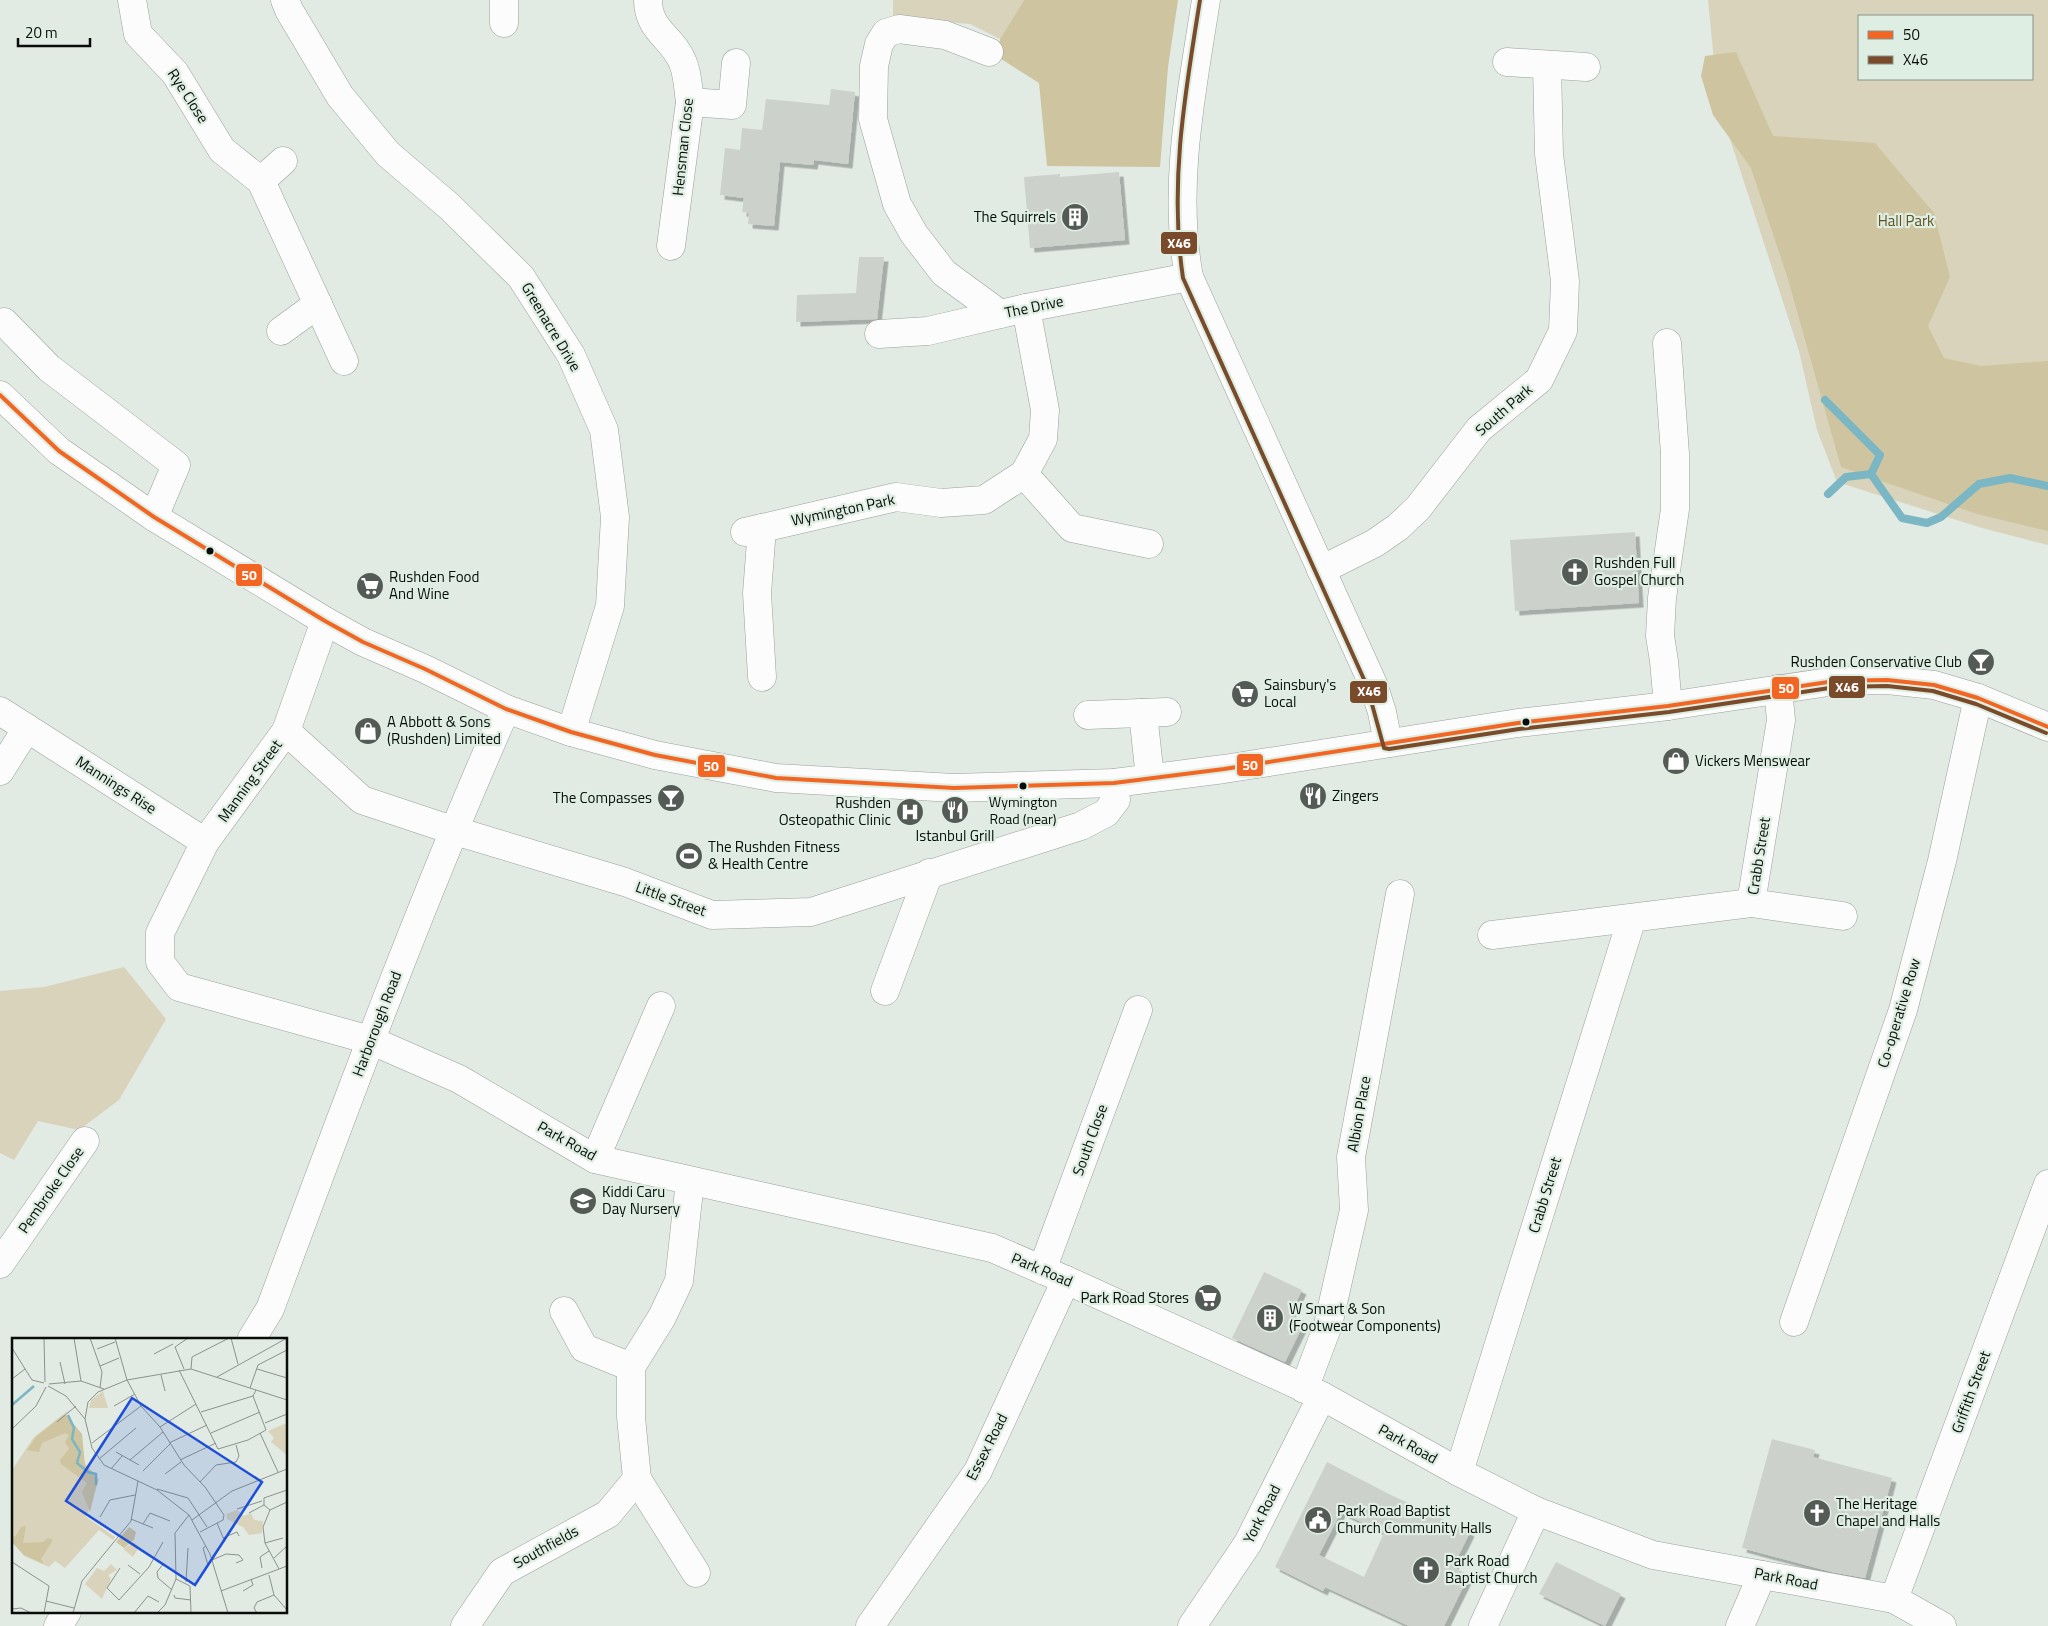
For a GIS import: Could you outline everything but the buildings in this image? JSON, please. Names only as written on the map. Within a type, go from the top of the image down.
[{"type":"street","name":"Rye Close","points":[[132,0],[138,34],[175,73],[222,150],[262,181],[344,361]]},
{"type":"street","name":"Greenacre Drive","points":[[285,0],[289,10],[340,96],[388,154],[450,207],[520,277],[571,355],[604,430],[615,517],[610,606],[571,732]]},
{"type":"street","name":"Hensman Close","points":[[648,0],[648,11],[654,26],[668,39],[683,63],[690,102],[671,246]]},
{"type":"street","points":[[1206,0],[1185,143],[1184,226],[1185,252],[1189,277],[1373,684],[1382,712],[1388,743]]},
{"type":"street","points":[[989,52],[945,35],[899,29],[886,33],[879,44],[874,66],[873,119],[895,198],[914,234],[944,273],[1013,311]]},
{"type":"street","points":[[1507,62],[1586,67]]},
{"type":"street","points":[[690,102],[732,105],[736,63]]},
{"type":"street","name":"South Park","points":[[1321,570],[1376,543],[1398,527],[1418,508],[1479,429],[1539,380],[1563,331],[1565,281],[1548,154],[1547,65]]},
{"type":"street","points":[[262,181],[283,161]]},
{"type":"street","name":"The Drive","points":[[879,334],[928,331],[1013,311],[1189,277]]},
{"type":"street","points":[[281,331],[318,304]]},
{"type":"street","name":"Wymington Park","points":[[762,677],[754,530],[896,497],[941,502],[984,500],[1024,474],[1043,440],[1046,410],[1013,311]]},
{"type":"street","points":[[4,322],[49,368],[176,465],[154,517]]},
{"type":"street","points":[[1668,343],[1676,454],[1675,509],[1662,598],[1660,636],[1668,706]]},
{"type":"street","points":[[0,395],[59,451],[154,517],[325,622],[363,642],[425,669],[506,709],[571,732],[656,755],[776,778],[954,788],[1114,782],[1238,767],[1518,723],[1668,706],[1835,680],[1887,680],[1934,685],[1978,698],[2048,726]]},
{"type":"street","points":[[1024,474],[1072,528],[1149,544]]},
{"type":"street","name":"Manning Street","points":[[160,933],[206,842],[286,731],[325,622]]},
{"type":"street","name":"Crabb Street","points":[[1492,935],[1751,903],[1781,720],[1778,689]]},
{"type":"street","name":"Co-operative Row","points":[[1794,1322],[1903,1010],[1942,861],[1978,698]]},
{"type":"street","name":"Harborough Road","points":[[253,1338],[270,1309],[370,1040],[452,830],[506,709]]},
{"type":"street","name":"Mannings Rise","points":[[0,711],[206,842]]},
{"type":"street","points":[[1088,715],[1155,712],[1150,778]]},
{"type":"street","points":[[0,770],[27,728]]},
{"type":"street","name":"Little Street","points":[[286,731],[362,800],[452,830],[625,882],[712,915],[811,912],[1081,826],[1106,813],[1116,800],[1114,782]]},
{"type":"street","points":[[885,991],[929,873]]},
{"type":"street","name":"Albion Place","points":[[1313,1393],[1354,1210],[1350,1157],[1400,894]]},
{"type":"street","points":[[1751,903],[1843,916]]},
{"type":"street","name":"Crabb Street","points":[[1459,1472],[1632,918]]},
{"type":"street","name":"Park Road","points":[[160,933],[160,962],[179,986],[370,1040],[459,1079],[595,1159],[690,1182],[992,1248],[1313,1393],[1459,1472],[1536,1511],[1653,1554],[1894,1600],[1942,1626]]},
{"type":"street","points":[[595,1159],[661,1006]]},
{"type":"street","name":"South Close","points":[[1054,1275],[1138,1010]]},
{"type":"street","name":"Pembroke Close","points":[[0,1264],[85,1141]]},
{"type":"street","points":[[690,1182],[680,1281],[662,1317],[630,1367],[631,1417],[637,1479],[696,1573]]},
{"type":"street","name":"Griffith Street","points":[[1894,1600],[2048,1184]]},
{"type":"street","name":"Essex Road","points":[[870,1626],[978,1471],[1054,1275]]},
{"type":"street","points":[[564,1310],[584,1348],[630,1367]]},
{"type":"street","name":"York Road","points":[[1192,1626],[1248,1543],[1313,1393]]},
{"type":"street","name":"Southfields","points":[[465,1626],[502,1572],[608,1514],[637,1479]]},
{"type":"street","points":[[1483,1626],[1536,1511]]},
{"type":"street","points":[[1740,1626],[1762,1575]]},
{"type":"street","points":[[58,1626],[66,1614]]},
{"type":"green space","points":[[893,0],[1024,0],[1000,39],[970,24],[893,17]]},
{"type":"green space","points":[[1024,0],[1178,0],[1168,67],[1160,167],[1047,166],[1039,83],[998,57],[1000,39]]},
{"type":"green space","name":"Hall Park","points":[[1708,0],[2048,0],[2048,545],[1982,528],[1837,482],[1817,430],[1799,351],[1718,102]]},
{"type":"green space","points":[[1736,52],[1773,136],[1875,143],[1934,213],[1950,277],[1928,326],[1944,358],[1981,366],[2048,361],[2048,531],[1977,514],[1841,467],[1787,276],[1751,168],[1713,115],[1701,76],[1705,56]]},
{"type":"green space","points":[[124,967],[166,1019],[119,1100],[79,1130],[38,1121],[14,1160],[0,1153],[0,991],[44,987]]},
{"type":"waterway","points":[[1825,400],[1880,455],[1871,474],[1902,518],[1927,523],[1941,517],[1979,484],[2010,478],[2048,486]]},
{"type":"waterway","points":[[1828,494],[1846,477],[1871,474]]},
{"type":"transit line","name":"X46","points":[[1200,0],[1184,104],[1178,173],[1179,243],[1183,278],[1367,686],[1384,748],[1389,749],[1519,729],[1669,712],[1836,687],[1887,686],[1933,691],[1976,704],[2046,733]]},
{"type":"transit line","name":"50","points":[[0,395],[59,451],[154,517],[363,642],[425,669],[506,709],[571,732],[655,755],[776,778],[954,788],[1114,783],[1224,769],[1518,723],[1668,706],[1835,681],[1887,680],[1934,685],[1978,698],[2048,727]]},
{"type":"place","name":"The Squirrels","points":[[1075,217]]},
{"type":"place","name":"Rushden Full Gospel Church","points":[[1575,572]]},
{"type":"place","name":"Rushden Food And Wine","points":[[370,586]]},
{"type":"place","name":"Rushden Conservative Club","points":[[1981,662]]},
{"type":"place","name":"Sainsbury's Local","points":[[1245,694]]},
{"type":"place","name":"A Abbott & Sons (Rushden) Limited","points":[[368,731]]},
{"type":"place","name":"Vickers Menswear","points":[[1676,761]]},
{"type":"place","name":"Wymington Road (near)","points":[[1023,786]]},
{"type":"place","name":"Zingers","points":[[1313,796]]},
{"type":"place","name":"The Compasses","points":[[671,798]]},
{"type":"place","name":"Istanbul Grill","points":[[955,810]]},
{"type":"place","name":"Rushden Osteopathic Clinic","points":[[910,812]]},
{"type":"place","name":"The Rushden Fitness & Health Centre","points":[[689,856]]},
{"type":"place","name":"Kiddi Caru Day Nursery","points":[[583,1201]]},
{"type":"place","name":"Park Road Stores","points":[[1208,1298]]},
{"type":"place","name":"W Smart & Son (Footwear Components)","points":[[1270,1318]]},
{"type":"place","name":"The Heritage Chapel and Halls","points":[[1817,1513]]},
{"type":"place","name":"Park Road Baptist Church Community Halls","points":[[1318,1520]]},
{"type":"place","name":"Park Road Baptist Church","points":[[1426,1570]]}]
